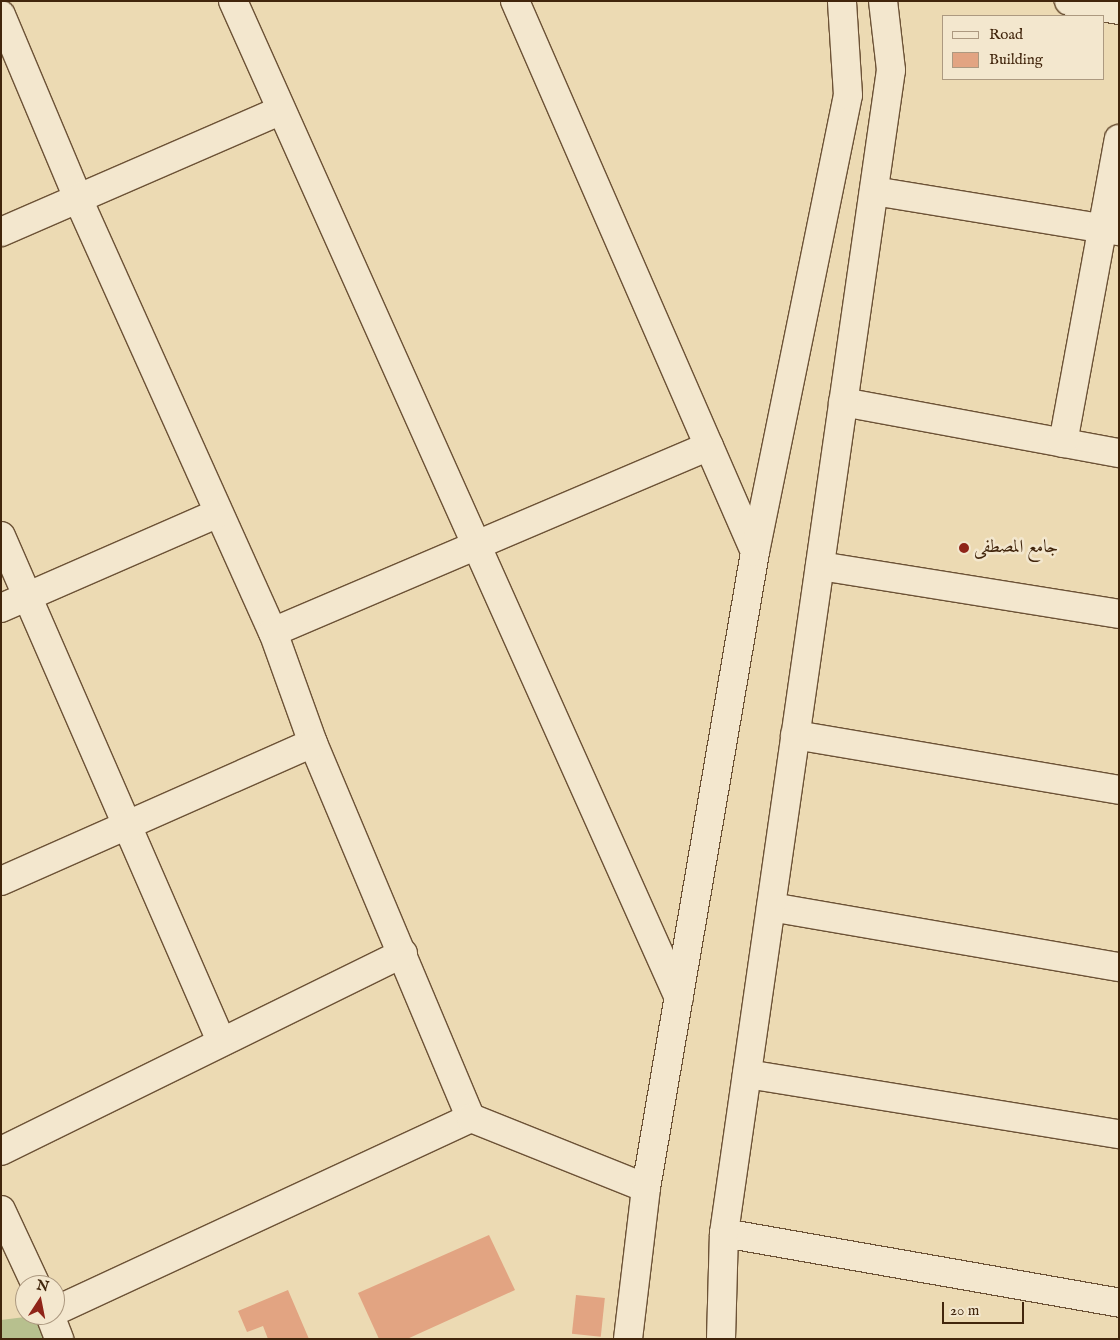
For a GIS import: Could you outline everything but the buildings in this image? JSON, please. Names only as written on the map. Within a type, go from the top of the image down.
[{"type":"street","points":[[233,1],[679,998]]},
{"type":"street","points":[[515,1],[755,552]]},
{"type":"street","points":[[628,1339],[646,1188],[755,552],[848,95],[842,1]]},
{"type":"street","points":[[720,1339],[724,1233],[891,70],[883,1]]},
{"type":"street","points":[[1069,1],[1119,10]]},
{"type":"street","points":[[1,15],[79,201],[273,632],[313,743],[471,1118],[646,1188]]},
{"type":"street","points":[[1,232],[79,201],[281,110]]},
{"type":"street","points":[[1064,443],[1112,230],[1119,139]]},
{"type":"street","points":[[874,190],[1112,230]]},
{"type":"street","points":[[843,402],[1119,453]]},
{"type":"street","points":[[273,632],[709,446]]},
{"type":"street","points":[[1,608],[218,513]]},
{"type":"street","points":[[1,536],[29,595],[126,825],[221,1041]]},
{"type":"street","points":[[820,566],[1119,614]]},
{"type":"street","points":[[795,736],[1119,790]]},
{"type":"street","points":[[1,881],[313,743]]},
{"type":"street","points":[[771,907],[1119,967]]},
{"type":"street","points":[[1,1151],[403,953]]},
{"type":"street","points":[[747,1074],[1119,1134]]},
{"type":"street","points":[[65,1306],[471,1118]]},
{"type":"street","points":[[1,1210],[31,1275]]},
{"type":"street","points":[[724,1233],[1119,1303]]},
{"type":"street","points":[[54,1325],[59,1339]]},
{"type":"green space","points":[[15,1318],[15,1325],[48,1325],[59,1339],[1,1339],[1,1320]]},
{"type":"place","name":"جامع المصطفى","points":[[964,548]]}]
